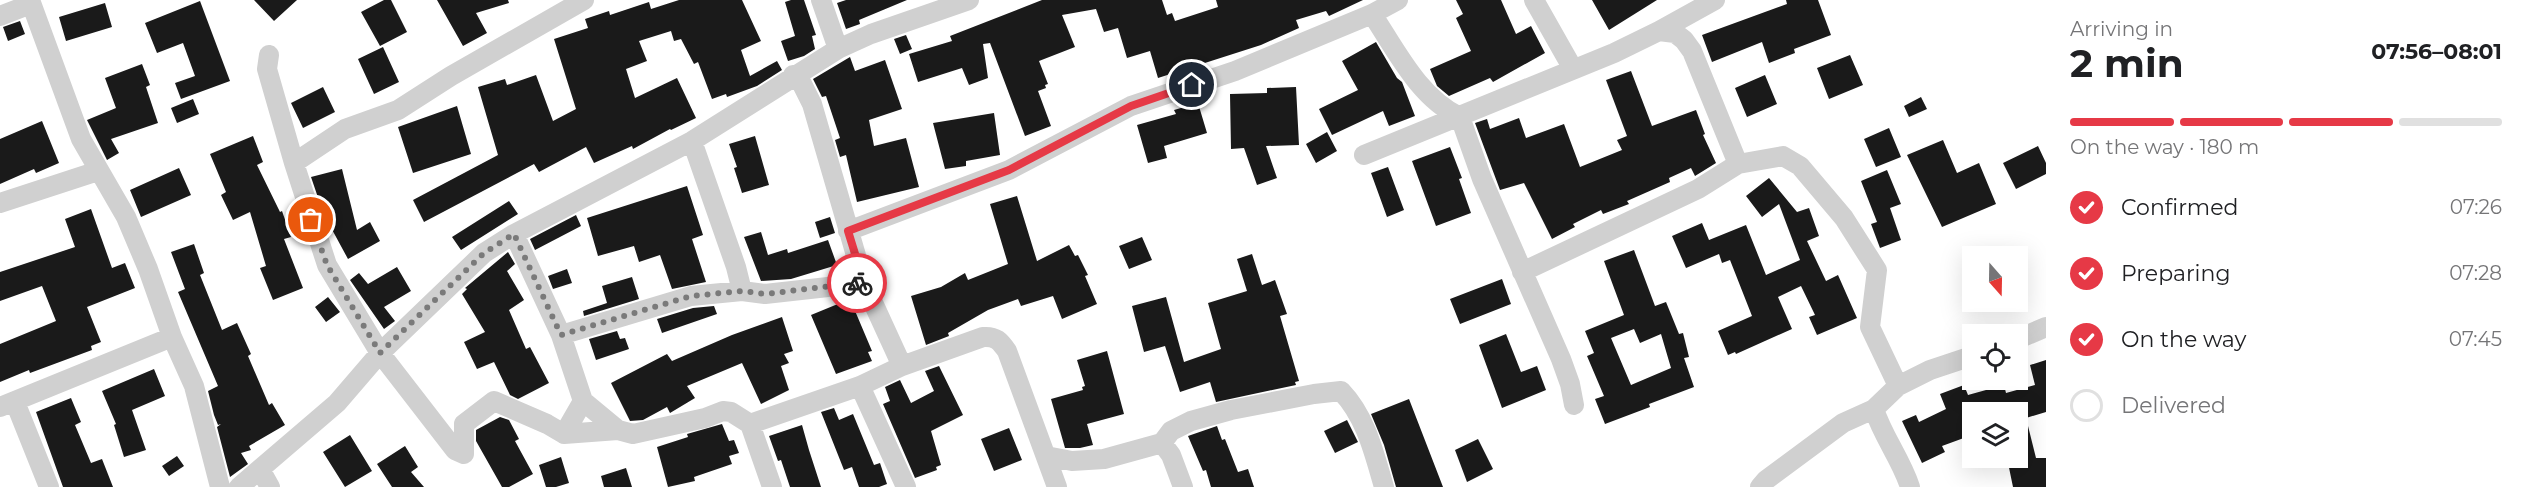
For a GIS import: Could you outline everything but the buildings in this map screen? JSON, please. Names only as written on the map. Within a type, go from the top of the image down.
[{"type":"street","points":[[294,164],[345,129],[398,110],[451,76],[584,0]]},
{"type":"street","points":[[821,0],[838,49]]},
{"type":"street","points":[[239,487],[337,404],[380,353],[484,253],[514,234],[692,141],[793,75],[838,49],[871,34],[969,0]]},
{"type":"street","points":[[848,231],[1009,170],[1131,106],[1235,71],[1372,14],[1398,0]]},
{"type":"street","points":[[1534,0],[1573,69]]},
{"type":"street","points":[[1364,155],[1614,53],[1715,0]]},
{"type":"street","points":[[0,15],[31,2],[81,139],[126,217],[148,269],[172,337],[194,386],[220,487]]},
{"type":"street","points":[[1372,14],[1410,71],[1431,97],[1443,110],[1460,117],[1482,179],[1561,359],[1574,405]]},
{"type":"street","points":[[1659,31],[1675,33],[1692,51],[1738,164]]},
{"type":"street","points":[[269,55],[267,69],[294,164],[327,265],[380,353],[455,450],[464,454],[464,424],[494,401],[564,434],[618,430],[633,434],[645,433],[667,424],[705,418],[723,411],[732,412],[750,424],[772,487]]},
{"type":"street","points":[[793,75],[802,84],[812,104],[864,283],[902,366]]},
{"type":"street","points":[[692,141],[736,267],[742,291]]},
{"type":"street","points":[[1522,272],[1698,189],[1738,164],[1783,156],[1800,166],[1844,218],[1877,270],[1870,327],[1898,386]]},
{"type":"street","points":[[0,203],[98,171]]},
{"type":"street","points":[[514,234],[561,335],[583,401],[618,430]]},
{"type":"street","points":[[561,335],[691,296],[742,291],[765,294],[864,283]]},
{"type":"street","points":[[2028,335],[2046,327]]},
{"type":"street","points":[[49,487],[8,404],[172,337]]},
{"type":"street","points":[[750,424],[860,386],[902,366],[983,337],[999,340],[1007,351],[1057,487]]},
{"type":"street","points":[[1760,487],[1766,480],[1843,423],[1874,409],[1898,386],[1930,370],[1962,359]]},
{"type":"street","points":[[860,386],[906,487]]},
{"type":"street","points":[[1046,456],[1072,461],[1104,459],[1162,443],[1171,431],[1191,421],[1231,410],[1314,393],[1341,391],[1354,404],[1366,429],[1384,487]]},
{"type":"street","points":[[564,434],[583,401]]},
{"type":"street","points":[[1874,409],[1880,430],[1895,454],[1910,487]]},
{"type":"street","points":[[1162,443],[1171,454],[1184,487]]},
{"type":"street","points":[[260,469],[270,487]]},
{"type":"way so far","points":[[311,220],[327,265],[380,353],[484,253],[514,234],[561,335],[691,296],[742,291],[765,294],[857,283]]},
{"type":"route","points":[[857,283],[864,283],[848,231],[1009,170],[1131,106],[1192,85]]}]
